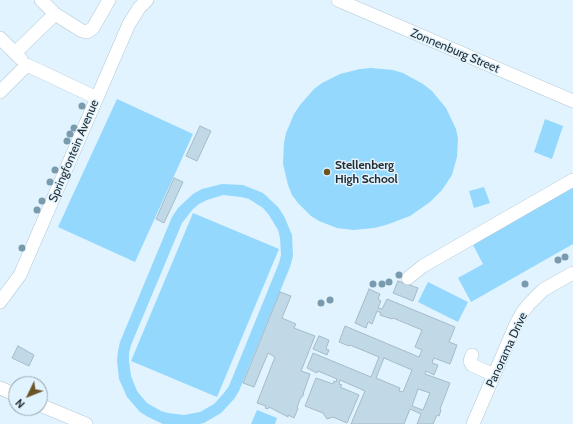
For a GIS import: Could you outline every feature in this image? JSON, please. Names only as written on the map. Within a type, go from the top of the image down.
[{"type":"street","points":[[42,0],[55,14],[82,31],[87,32],[93,28],[109,0]]},
{"type":"street","name":"Springfontein Avenue","points":[[0,302],[20,275],[129,24],[139,8],[147,0]]},
{"type":"street","name":"Zonnenburg Street","points":[[338,0],[573,101]]},
{"type":"street","points":[[15,53],[55,14]]},
{"type":"street","points":[[0,38],[27,65],[97,98]]},
{"type":"street","points":[[0,92],[27,65]]},
{"type":"street","points":[[408,278],[423,266],[573,180]]},
{"type":"street","name":"Panorama Drive","points":[[473,424],[516,324],[529,304],[543,290],[573,273]]},
{"type":"street","points":[[472,355],[470,361],[472,365],[494,375]]},
{"type":"street","points":[[48,408],[86,424]]},
{"type":"shaded area","points":[[371,68],[393,70],[403,73],[423,84],[432,91],[446,108],[456,129],[458,138],[457,157],[452,175],[442,190],[430,202],[410,216],[374,228],[353,230],[337,228],[311,216],[292,195],[283,164],[286,133],[294,114],[314,89],[340,74]]},
{"type":"shaded area","points":[[117,99],[193,134],[135,262],[58,227]]},
{"type":"shaded area","points":[[545,119],[563,126],[552,159],[534,152]]},
{"type":"shaded area","points":[[573,183],[573,244],[471,302],[458,278],[483,264],[471,241]]},
{"type":"shaded area","points":[[222,184],[243,185],[263,193],[278,207],[284,216],[292,235],[293,256],[290,267],[239,391],[234,399],[221,413],[204,423],[163,424],[140,412],[127,397],[119,379],[117,360],[118,351],[120,342],[172,217],[178,208],[193,194],[202,189]],"holes":[[[223,195],[249,199],[263,208],[278,230],[281,255],[279,263],[229,386],[224,393],[214,404],[200,412],[184,415],[161,411],[147,403],[137,391],[131,376],[129,361],[131,345],[182,223],[193,209],[207,200]]]},
{"type":"shaded area","points":[[484,187],[490,203],[474,208],[469,191]]},
{"type":"shaded area","points":[[193,213],[279,249],[217,397],[131,361]]},
{"type":"shaded area","points":[[428,282],[468,302],[458,322],[418,302]]},
{"type":"shaded area","points":[[257,410],[277,418],[275,424],[251,424]]},
{"type":"building","points":[[200,126],[211,131],[197,161],[186,156]]},
{"type":"building","points":[[174,178],[183,182],[164,223],[156,219]]},
{"type":"building","points":[[398,281],[418,288],[413,301],[393,293]]},
{"type":"building","points":[[369,289],[380,294],[378,299],[381,301],[378,308],[382,309],[387,299],[455,327],[449,342],[457,345],[450,364],[434,358],[432,363],[438,365],[434,375],[426,371],[425,374],[450,383],[440,409],[439,416],[437,415],[433,424],[417,424],[421,414],[410,409],[404,424],[351,424],[365,391],[340,380],[339,384],[342,385],[340,387],[359,395],[347,423],[333,417],[327,419],[323,413],[305,406],[316,378],[333,384],[337,379],[318,371],[317,373],[307,368],[313,353],[371,377],[379,357],[339,342],[345,326],[419,357],[422,350],[415,347],[422,330],[393,318],[380,315],[381,313],[377,311],[372,324],[368,322],[366,328],[355,323]],"holes":[[[384,358],[412,370],[403,392],[399,391],[400,388],[376,378]],[[418,389],[430,393],[423,410],[412,406]]]},
{"type":"building","points":[[280,292],[291,296],[282,318],[296,324],[294,328],[315,336],[301,371],[310,374],[294,418],[288,415],[288,417],[269,407],[268,409],[265,408],[266,406],[257,403],[275,357],[268,353],[254,387],[243,383]]},
{"type":"building","points":[[319,336],[329,340],[326,349],[329,350],[327,355],[313,349]]},
{"type":"building","points":[[18,346],[34,355],[29,366],[12,358]]},
{"type":"place","name":"Stellenberg High School","points":[[327,172]]}]
